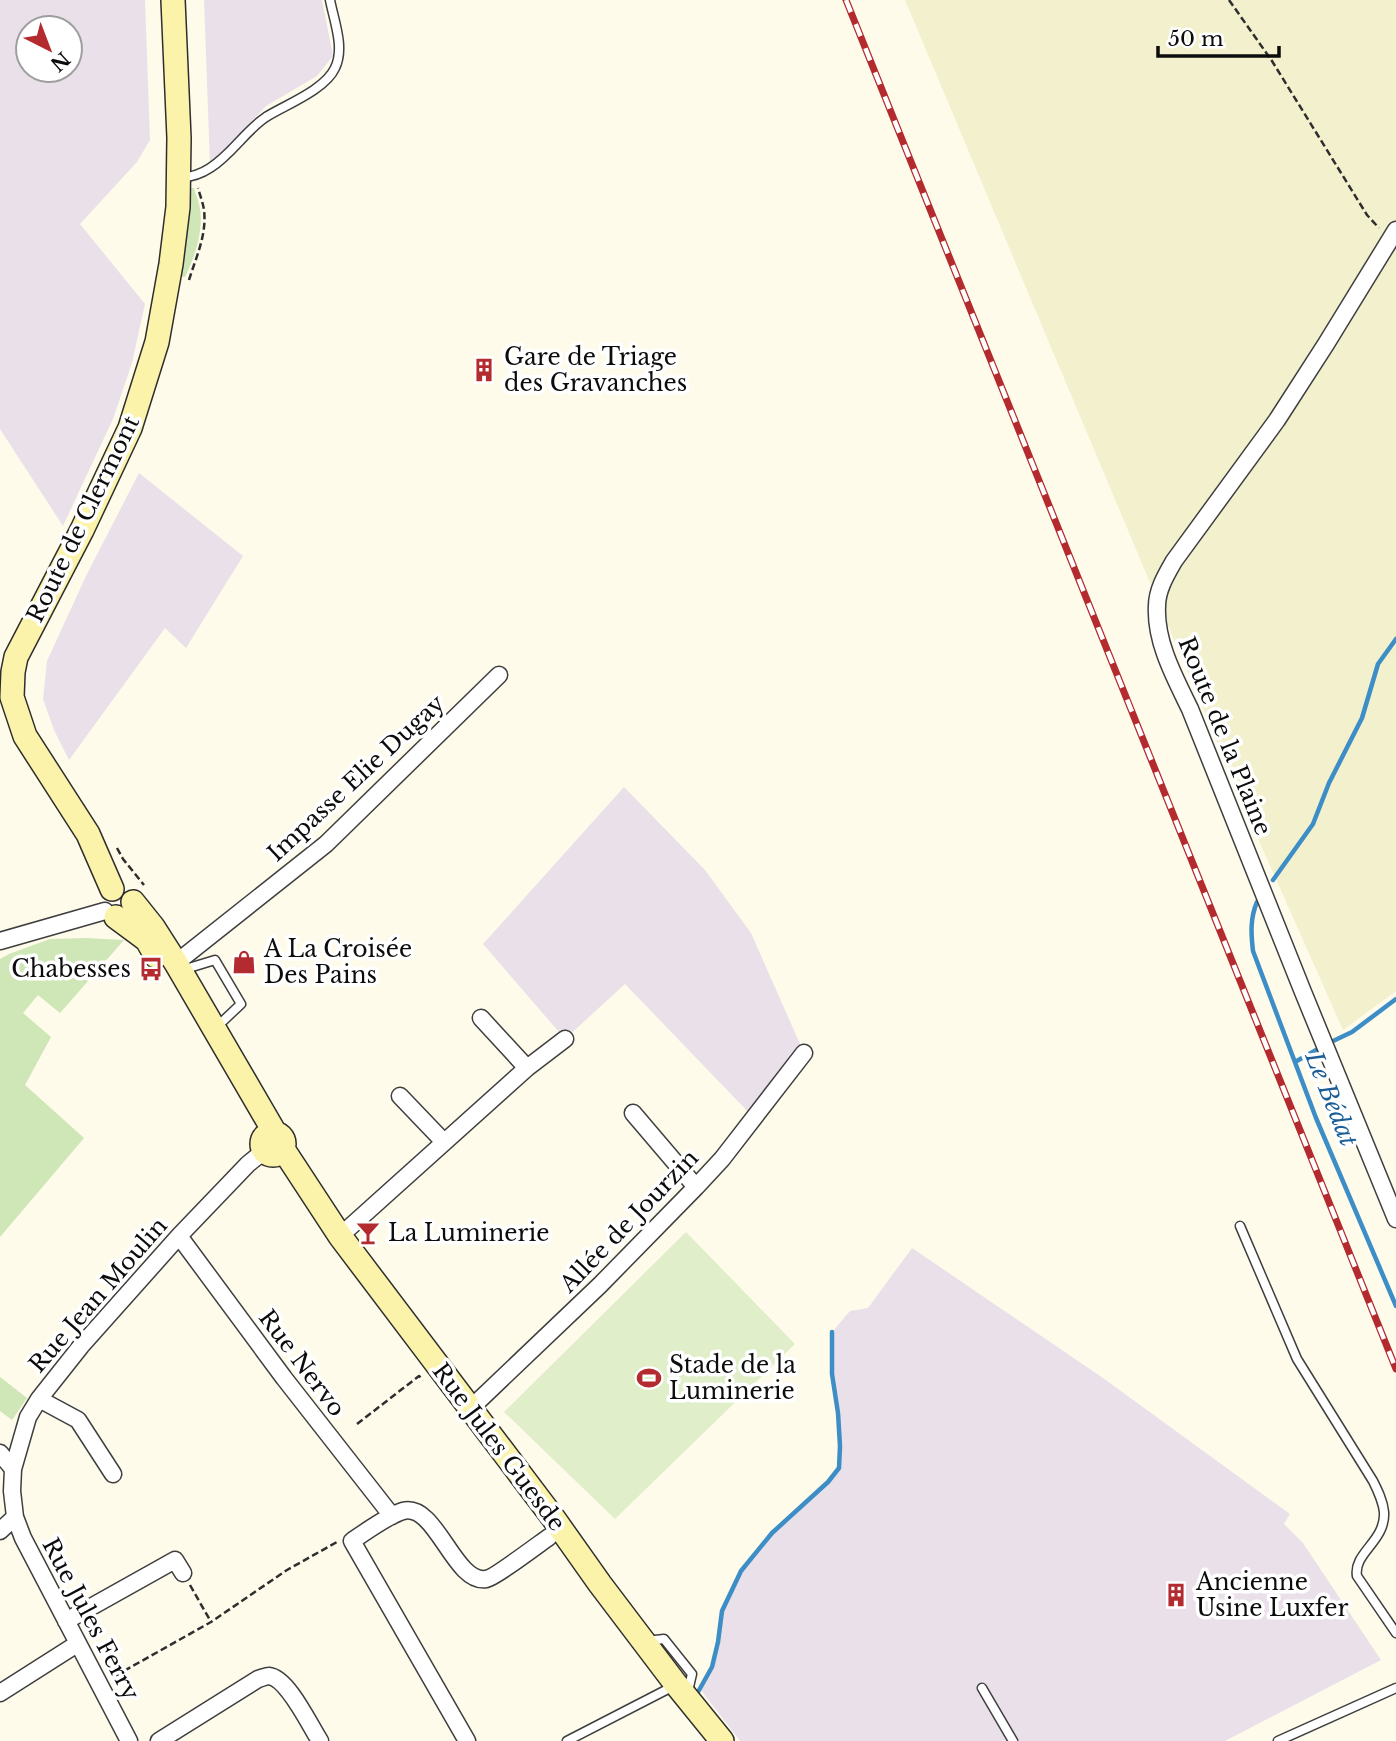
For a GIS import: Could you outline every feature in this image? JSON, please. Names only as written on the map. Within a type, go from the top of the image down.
[{"type":"main road","name":"Route de Clermont","points":[[125,904],[132,897],[126,890],[112,888],[88,834],[8,707],[12,696],[6,673],[82,530],[130,428],[157,342],[177,216],[178,138],[173,0]]},
{"type":"main road","name":"Rue Jules Guesde","points":[[125,904],[153,927],[179,968],[213,1028],[272,1145],[643,1641],[706,1741]]},
{"type":"main road","name":"Rue Jules Guesde","points":[[125,904],[330,1243],[549,1537],[676,1694],[722,1741]]},
{"type":"street","name":"Route de la Plaine","points":[[1393,233],[1277,420],[1174,561],[1162,582],[1157,605],[1158,630],[1172,671],[1190,709],[1396,1219]]},
{"type":"street","name":"Impasse Elie Dugay","points":[[179,968],[326,844],[499,675]]},
{"type":"street","points":[[0,941],[125,904]]},
{"type":"street","points":[[481,1018],[527,1068]]},
{"type":"street","points":[[340,1236],[527,1068],[565,1039]]},
{"type":"street","name":"Allée de Jourzin","points":[[471,1408],[600,1285],[696,1187],[729,1150],[804,1053]]},
{"type":"street","points":[[400,1096],[444,1142]]},
{"type":"street","points":[[633,1113],[696,1187]]},
{"type":"street","name":"Rue Jean Moulin","points":[[15,1517],[13,1469],[28,1417],[39,1399],[81,1346],[179,1236],[248,1164],[272,1145]]},
{"type":"street","name":"Rue Nervo","points":[[179,1236],[284,1378],[392,1516]]},
{"type":"street","points":[[39,1399],[78,1420],[113,1474]]},
{"type":"street","points":[[0,1452],[13,1469]]},
{"type":"street","points":[[467,1741],[352,1541],[405,1510],[416,1512],[426,1519],[465,1570],[475,1578],[488,1579],[549,1537]]},
{"type":"street","points":[[0,1531],[15,1517]]},
{"type":"street","name":"Rue Jules Ferry","points":[[15,1517],[76,1644],[129,1741]]},
{"type":"street","points":[[66,1621],[176,1560],[183,1573]]},
{"type":"street","points":[[0,1693],[76,1644]]},
{"type":"street","points":[[159,1741],[258,1679],[270,1676],[280,1681],[289,1691],[320,1741]]},
{"type":"lane","points":[[178,178],[198,175],[211,167],[265,118],[297,100],[332,74],[340,52],[330,0]]},
{"type":"lane","points":[[179,968],[215,960],[241,1004],[213,1028]]},
{"type":"lane","points":[[1240,1226],[1297,1359],[1381,1497],[1384,1521],[1373,1545],[1359,1562],[1356,1572],[1396,1633]]},
{"type":"lane","points":[[982,1688],[1013,1741]]},
{"type":"lane","points":[[1278,1741],[1396,1688]]},
{"type":"lane","points":[[567,1741],[676,1694]]},
{"type":"path","points":[[1229,0],[1272,61],[1367,215],[1380,229],[1393,233]]},
{"type":"path","points":[[117,848],[123,859],[125,904]]},
{"type":"path","points":[[357,1424],[419,1376],[429,1386],[434,1382]]},
{"type":"path","points":[[99,1684],[211,1622],[288,1570],[339,1541],[352,1541]]},
{"type":"path","points":[[183,1573],[211,1622]]},
{"type":"shaded area","points":[[0,0],[145,0],[150,140],[137,162],[80,224],[145,304],[132,363],[113,419],[63,526],[0,429]]},
{"type":"shaded area","points":[[204,0],[322,0],[333,56],[317,76],[266,106],[210,165]]},
{"type":"shaded area","points":[[905,0],[1396,0],[1396,991],[1343,1030],[1252,825]]},
{"type":"shaded area","points":[[139,473],[243,556],[186,648],[165,628],[69,760],[43,699],[47,661],[86,576]]},
{"type":"shaded area","points":[[624,787],[705,870],[751,933],[804,1053],[754,1118],[625,984],[565,1039],[483,944]]},
{"type":"shaded area","points":[[912,1248],[1103,1378],[1290,1514],[1284,1524],[1303,1543],[1381,1660],[1225,1741],[740,1741],[700,1689],[712,1667],[722,1611],[741,1571],[772,1533],[828,1482],[839,1468],[838,1413],[832,1374],[832,1332],[850,1311],[868,1308]]},
{"type":"green space","points":[[189,188],[194,188],[201,222],[192,260],[185,277],[182,277],[187,232]]},
{"type":"green space","points":[[50,939],[124,940],[60,1013],[38,995],[23,1013],[51,1037],[25,1085],[84,1138],[0,1237],[0,959]]},
{"type":"green space","name":"Stade de la Luminerie","points":[[686,1232],[795,1344],[615,1519],[504,1412]]},
{"type":"green space","points":[[0,1377],[27,1398],[12,1420],[0,1411]]},
{"type":"waterway","name":"Le Bédat","points":[[1273,880],[1313,824],[1329,783],[1362,718],[1378,664],[1396,639]]},
{"type":"waterway","name":"Le Bédat","points":[[1257,902],[1252,926],[1253,951],[1316,1118],[1396,1306]]},
{"type":"waterway","points":[[1331,1042],[1352,1032],[1396,999]]},
{"type":"waterway","points":[[1295,1062],[1318,1049]]},
{"type":"waterway","points":[[698,1692],[712,1667],[722,1611],[741,1571],[772,1533],[828,1482],[839,1468],[838,1413],[832,1374],[832,1332]]},
{"type":"railway","points":[[846,0],[1396,1369]]},
{"type":"place","name":"Gare de Triage des Gravanches","points":[[484,370]]},
{"type":"place","name":"A La Croisée Des Pains","points":[[244,962]]},
{"type":"place","name":"Chabesses","points":[[151,969]]},
{"type":"place","name":"La Luminerie","points":[[368,1233]]},
{"type":"place","name":"Stade de la Luminerie","points":[[649,1378]]},
{"type":"place","name":"Ancienne Usine Luxfer","points":[[1176,1595]]}]
